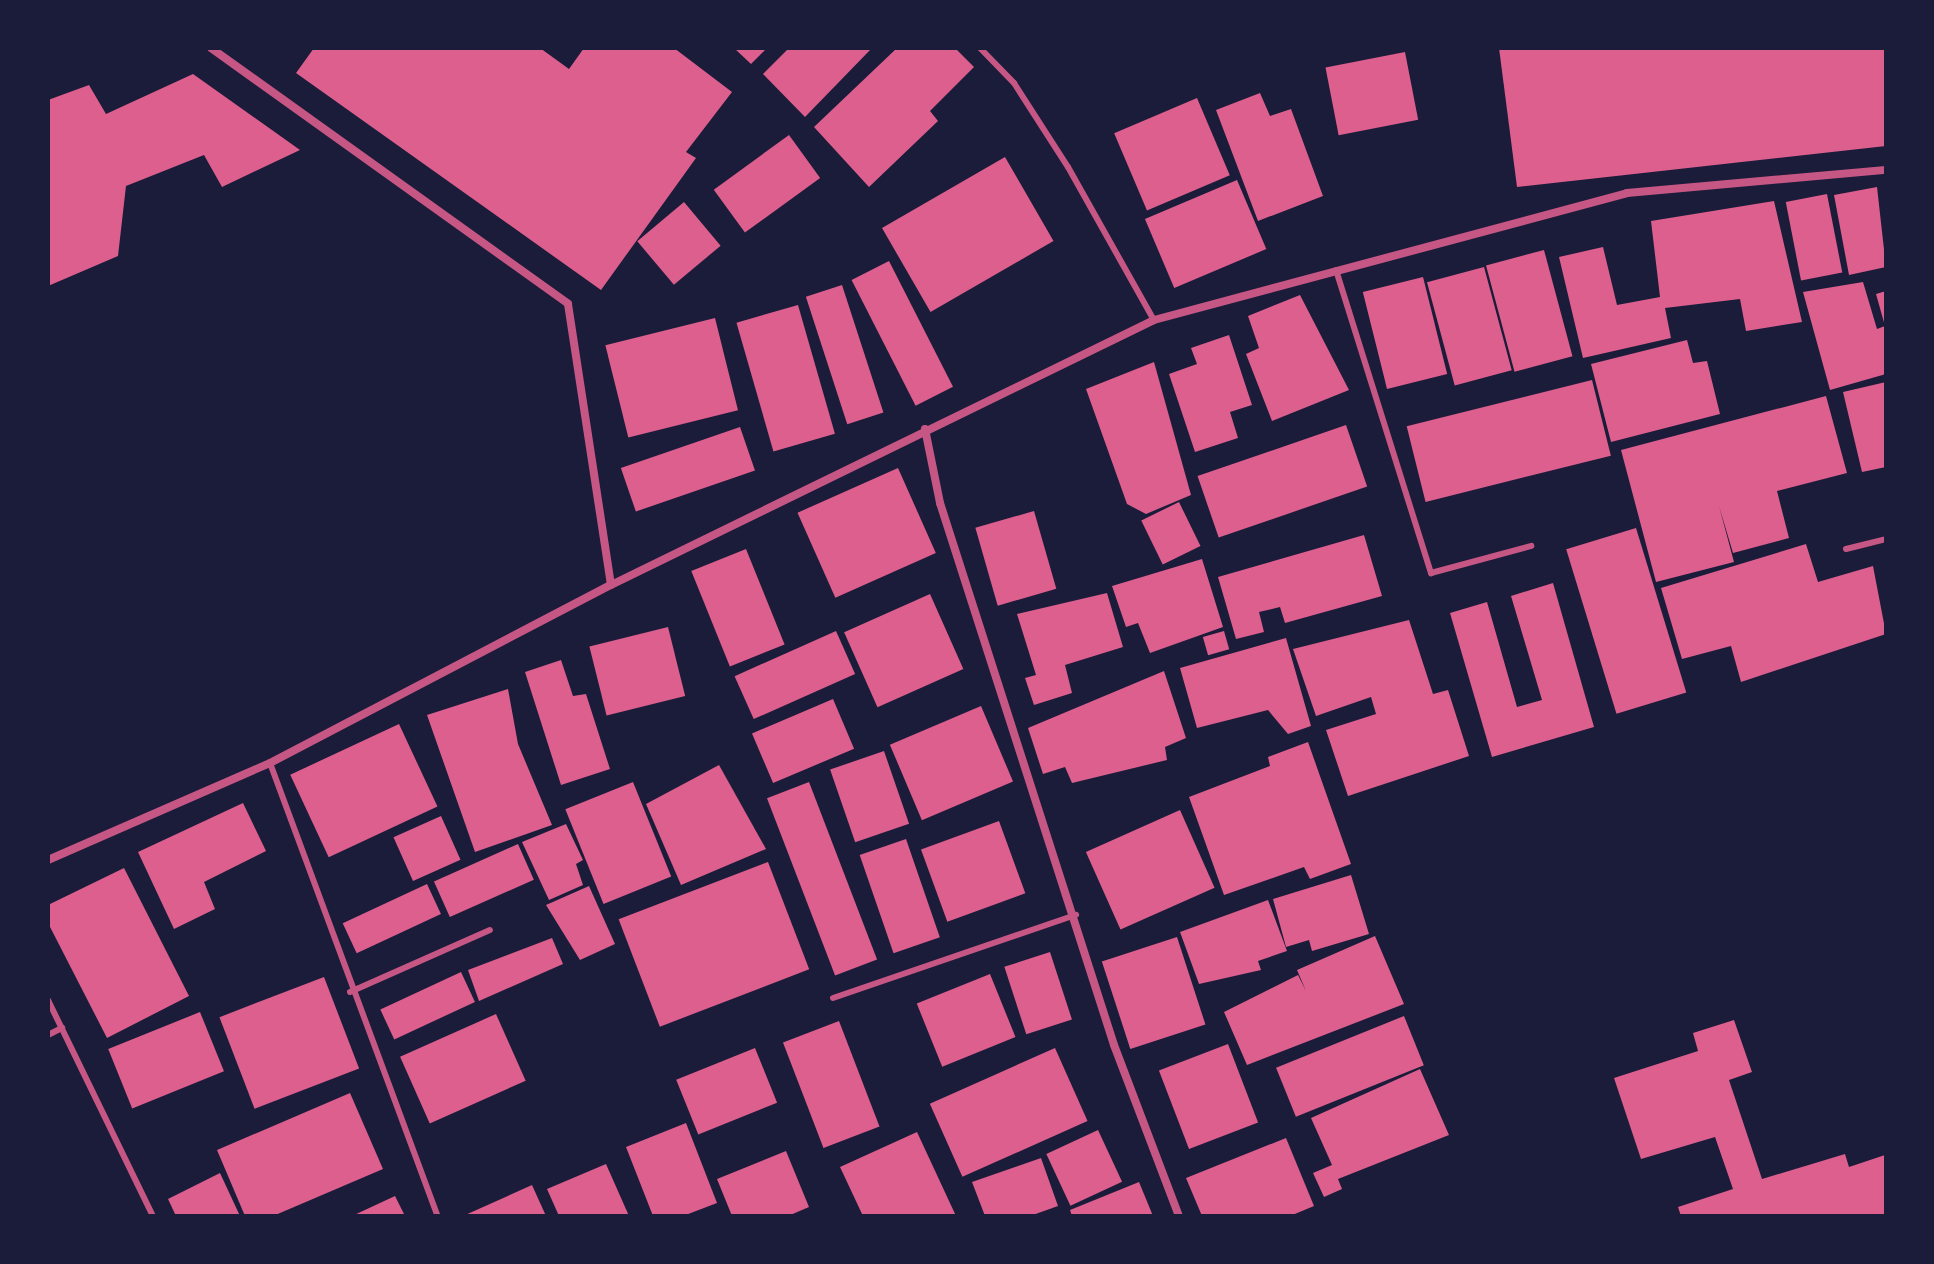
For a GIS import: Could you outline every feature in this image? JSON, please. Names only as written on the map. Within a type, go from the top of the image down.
[{"type":"street","points":[[211,48],[568,304],[611,585]]},
{"type":"street","points":[[48,860],[270,763],[611,585],[925,429],[1154,320],[1627,193],[1886,170]]},
{"type":"street","points":[[925,429],[940,503],[1076,915],[1114,1045],[1179,1216]]},
{"type":"lane","points":[[980,48],[1014,83],[1068,167],[1154,320]]},
{"type":"lane","points":[[1336,270],[1431,573],[1531,546]]},
{"type":"lane","points":[[1846,549],[1886,539]]},
{"type":"lane","points":[[270,763],[350,992],[438,1216]]},
{"type":"lane","points":[[833,998],[1076,915]]},
{"type":"lane","points":[[350,992],[490,930]]},
{"type":"lane","points":[[48,1000],[153,1216]]},
{"type":"lane","points":[[48,1035],[62,1028]]},
{"type":"building","points":[[314,48],[540,48],[569,69],[584,48],[674,48],[732,92],[686,152],[696,158],[601,290],[296,73]]},
{"type":"building","points":[[734,48],[767,48],[751,64]]},
{"type":"building","points":[[789,48],[872,48],[805,117],[763,74]]},
{"type":"building","points":[[897,48],[955,48],[974,67],[930,111],[938,121],[869,187],[814,127]]},
{"type":"building","points":[[1499,48],[1886,48],[1886,146],[1517,187]]},
{"type":"building","points":[[1405,52],[1418,120],[1339,135],[1325,67]]},
{"type":"building","points":[[193,74],[300,150],[222,187],[204,155],[126,186],[118,256],[48,286],[48,100],[89,85],[106,114]]},
{"type":"building","points":[[1260,93],[1270,116],[1291,109],[1323,196],[1258,221],[1216,110]]},
{"type":"building","points":[[1197,98],[1230,175],[1147,210],[1114,133]]},
{"type":"building","points":[[789,135],[820,178],[745,233],[714,190]]},
{"type":"building","points":[[1005,157],[1054,241],[931,312],[882,228]]},
{"type":"building","points":[[1237,180],[1266,249],[1174,288],[1145,219]]},
{"type":"building","points":[[1877,187],[1886,267],[1849,275],[1834,195]]},
{"type":"building","points":[[1827,194],[1842,273],[1801,281],[1786,202]]},
{"type":"building","points":[[1774,201],[1802,322],[1746,331],[1740,299],[1665,308],[1671,338],[1583,358],[1559,257],[1603,247],[1617,305],[1660,297],[1651,221]]},
{"type":"building","points":[[684,202],[721,246],[674,285],[637,241]]},
{"type":"building","points":[[1544,250],[1572,356],[1515,372],[1486,266]]},
{"type":"building","points":[[889,261],[953,387],[916,406],[852,280]]},
{"type":"building","points":[[1484,267],[1512,370],[1455,386],[1427,282]]},
{"type":"building","points":[[1423,277],[1447,374],[1387,389],[1363,292]]},
{"type":"building","points":[[1863,282],[1877,329],[1885,326],[1876,294],[1886,291],[1886,374],[1830,390],[1803,292]]},
{"type":"building","points":[[842,285],[883,412],[847,424],[806,297]]},
{"type":"building","points":[[1300,295],[1349,390],[1272,421],[1246,354],[1259,348],[1248,316]]},
{"type":"building","points":[[798,305],[835,434],[773,451],[736,323]]},
{"type":"building","points":[[715,318],[738,410],[628,438],[605,345]]},
{"type":"building","points":[[1229,335],[1252,405],[1230,412],[1238,438],[1195,452],[1169,374],[1197,364],[1191,348]]},
{"type":"building","points":[[1687,340],[1693,363],[1707,361],[1720,414],[1611,442],[1591,364]]},
{"type":"building","points":[[1154,362],[1191,495],[1146,514],[1127,504],[1086,389]]},
{"type":"building","points":[[1592,380],[1611,456],[1426,502],[1407,426]]},
{"type":"building","points":[[1886,382],[1886,467],[1862,472],[1843,392]]},
{"type":"building","points":[[1826,396],[1847,473],[1777,491],[1789,538],[1733,553],[1719,506],[1734,562],[1656,582],[1621,450]]},
{"type":"building","points":[[1346,425],[1367,486],[1219,538],[1198,476]]},
{"type":"building","points":[[740,427],[755,470],[636,512],[621,468]]},
{"type":"building","points":[[898,468],[936,553],[835,598],[798,513]]},
{"type":"building","points":[[1179,502],[1200,546],[1163,564],[1141,520]]},
{"type":"building","points":[[1034,511],[1056,589],[998,606],[975,528]]},
{"type":"building","points":[[1636,528],[1686,692],[1616,714],[1566,549]]},
{"type":"building","points":[[1364,535],[1382,596],[1285,623],[1280,607],[1259,612],[1264,632],[1236,639],[1218,577]]},
{"type":"building","points":[[1806,544],[1818,582],[1873,566],[1886,634],[1741,682],[1731,646],[1682,659],[1661,588]]},
{"type":"building","points":[[746,549],[785,644],[730,667],[691,571]]},
{"type":"building","points":[[1202,559],[1223,627],[1150,653],[1138,623],[1126,627],[1112,586]]},
{"type":"building","points":[[1553,583],[1594,727],[1492,757],[1450,613],[1487,602],[1517,707],[1542,700],[1511,596]]},
{"type":"building","points":[[1107,593],[1123,647],[1065,665],[1072,693],[1034,705],[1025,678],[1036,675],[1017,614]]},
{"type":"building","points":[[930,594],[963,669],[877,707],[844,632]]},
{"type":"building","points":[[1409,620],[1433,694],[1448,690],[1469,756],[1348,796],[1326,730],[1376,714],[1371,697],[1316,716],[1293,649]]},
{"type":"building","points":[[668,627],[685,696],[607,715],[589,647]]},
{"type":"building","points":[[836,631],[855,674],[754,719],[735,676]]},
{"type":"building","points":[[1224,631],[1229,649],[1208,655],[1203,637]]},
{"type":"building","points":[[1286,638],[1311,726],[1288,734],[1268,710],[1197,728],[1180,668]]},
{"type":"building","points":[[561,660],[573,696],[586,694],[610,769],[561,785],[525,672]]},
{"type":"building","points":[[1164,671],[1186,738],[1165,747],[1167,760],[1072,783],[1065,767],[1043,774],[1028,728]]},
{"type":"building","points":[[508,689],[518,744],[552,825],[475,852],[427,715]]},
{"type":"building","points":[[833,699],[854,749],[773,783],[752,733]]},
{"type":"building","points":[[981,706],[1013,781],[922,820],[890,745]]},
{"type":"building","points":[[399,724],[437,806],[329,857],[290,775]]},
{"type":"building","points":[[1308,742],[1351,864],[1310,879],[1304,867],[1224,895],[1189,797],[1270,766],[1268,757]]},
{"type":"building","points":[[884,751],[909,824],[855,842],[830,770]]},
{"type":"building","points":[[719,765],[766,849],[681,885],[646,804]]},
{"type":"building","points":[[633,782],[671,877],[604,904],[565,809]]},
{"type":"building","points":[[809,782],[877,959],[835,976],[767,798]]},
{"type":"building","points":[[243,803],[266,851],[204,882],[215,909],[174,929],[138,852]]},
{"type":"building","points":[[1180,810],[1215,888],[1120,930],[1086,852]]},
{"type":"building","points":[[441,816],[461,860],[413,881],[393,837]]},
{"type":"building","points":[[999,821],[1025,893],[947,922],[921,849]]},
{"type":"building","points":[[566,824],[583,860],[576,864],[583,885],[549,900],[522,842]]},
{"type":"building","points":[[906,839],[940,937],[894,953],[860,855]]},
{"type":"building","points":[[518,844],[534,880],[450,917],[434,881]]},
{"type":"building","points":[[768,862],[809,969],[660,1027],[619,919]]},
{"type":"building","points":[[124,868],[189,996],[107,1038],[48,923],[48,905]]},
{"type":"building","points":[[1351,875],[1369,934],[1312,951],[1309,940],[1286,947],[1273,899]]},
{"type":"building","points":[[427,884],[441,914],[357,953],[343,923]]},
{"type":"building","points":[[589,886],[615,944],[580,960],[546,905]]},
{"type":"building","points":[[1268,900],[1287,951],[1258,961],[1261,970],[1199,984],[1180,932]]},
{"type":"building","points":[[1375,936],[1404,1004],[1247,1065],[1224,1012],[1298,975],[1306,991],[1297,970]]},
{"type":"building","points":[[1177,937],[1205,1024],[1130,1049],[1102,961]]},
{"type":"building","points":[[552,938],[563,964],[479,1001],[468,970]]},
{"type":"building","points":[[1050,952],[1072,1020],[1026,1034],[1004,967]]},
{"type":"building","points":[[461,972],[475,1002],[394,1040],[380,1010]]},
{"type":"building","points":[[990,974],[1015,1037],[942,1067],[917,1004]]},
{"type":"building","points":[[324,977],[359,1068],[255,1109],[219,1017]]},
{"type":"building","points":[[200,1012],[224,1071],[132,1108],[108,1049]]},
{"type":"building","points":[[496,1014],[526,1081],[430,1123],[400,1057]]},
{"type":"building","points":[[1404,1016],[1424,1065],[1296,1117],[1276,1068]]},
{"type":"building","points":[[1734,1020],[1752,1072],[1729,1080],[1762,1179],[1845,1154],[1849,1167],[1885,1155],[1886,1216],[1681,1216],[1678,1207],[1733,1189],[1715,1137],[1641,1159],[1614,1078],[1698,1051],[1693,1033]]},
{"type":"building","points":[[839,1021],[879,1126],[823,1148],[783,1043]]},
{"type":"building","points":[[1228,1044],[1258,1122],[1189,1149],[1159,1071]]},
{"type":"building","points":[[755,1048],[777,1103],[698,1135],[676,1080]]},
{"type":"building","points":[[1055,1048],[1088,1121],[962,1177],[930,1104]]},
{"type":"building","points":[[1420,1069],[1449,1135],[1338,1179],[1342,1189],[1324,1197],[1313,1173],[1332,1165],[1311,1118]]},
{"type":"building","points":[[350,1093],[383,1169],[273,1216],[245,1216],[217,1150]]},
{"type":"building","points":[[686,1123],[717,1203],[683,1216],[653,1216],[626,1147]]},
{"type":"building","points":[[1098,1130],[1122,1182],[1070,1206],[1046,1154]]},
{"type":"building","points":[[917,1132],[956,1216],[863,1216],[840,1167]]},
{"type":"building","points":[[1286,1138],[1314,1206],[1290,1216],[1202,1216],[1186,1178]]},
{"type":"building","points":[[786,1151],[809,1207],[788,1216],[732,1216],[717,1179]]},
{"type":"building","points":[[1041,1158],[1058,1206],[1030,1216],[985,1216],[972,1182]]},
{"type":"building","points":[[606,1164],[629,1216],[559,1216],[547,1189]]},
{"type":"building","points":[[220,1173],[240,1216],[176,1216],[168,1199]]},
{"type":"building","points":[[1139,1182],[1153,1216],[1072,1216],[1070,1210]]},
{"type":"building","points":[[532,1185],[546,1216],[463,1216]]},
{"type":"building","points":[[395,1196],[405,1216],[352,1216]]}]
